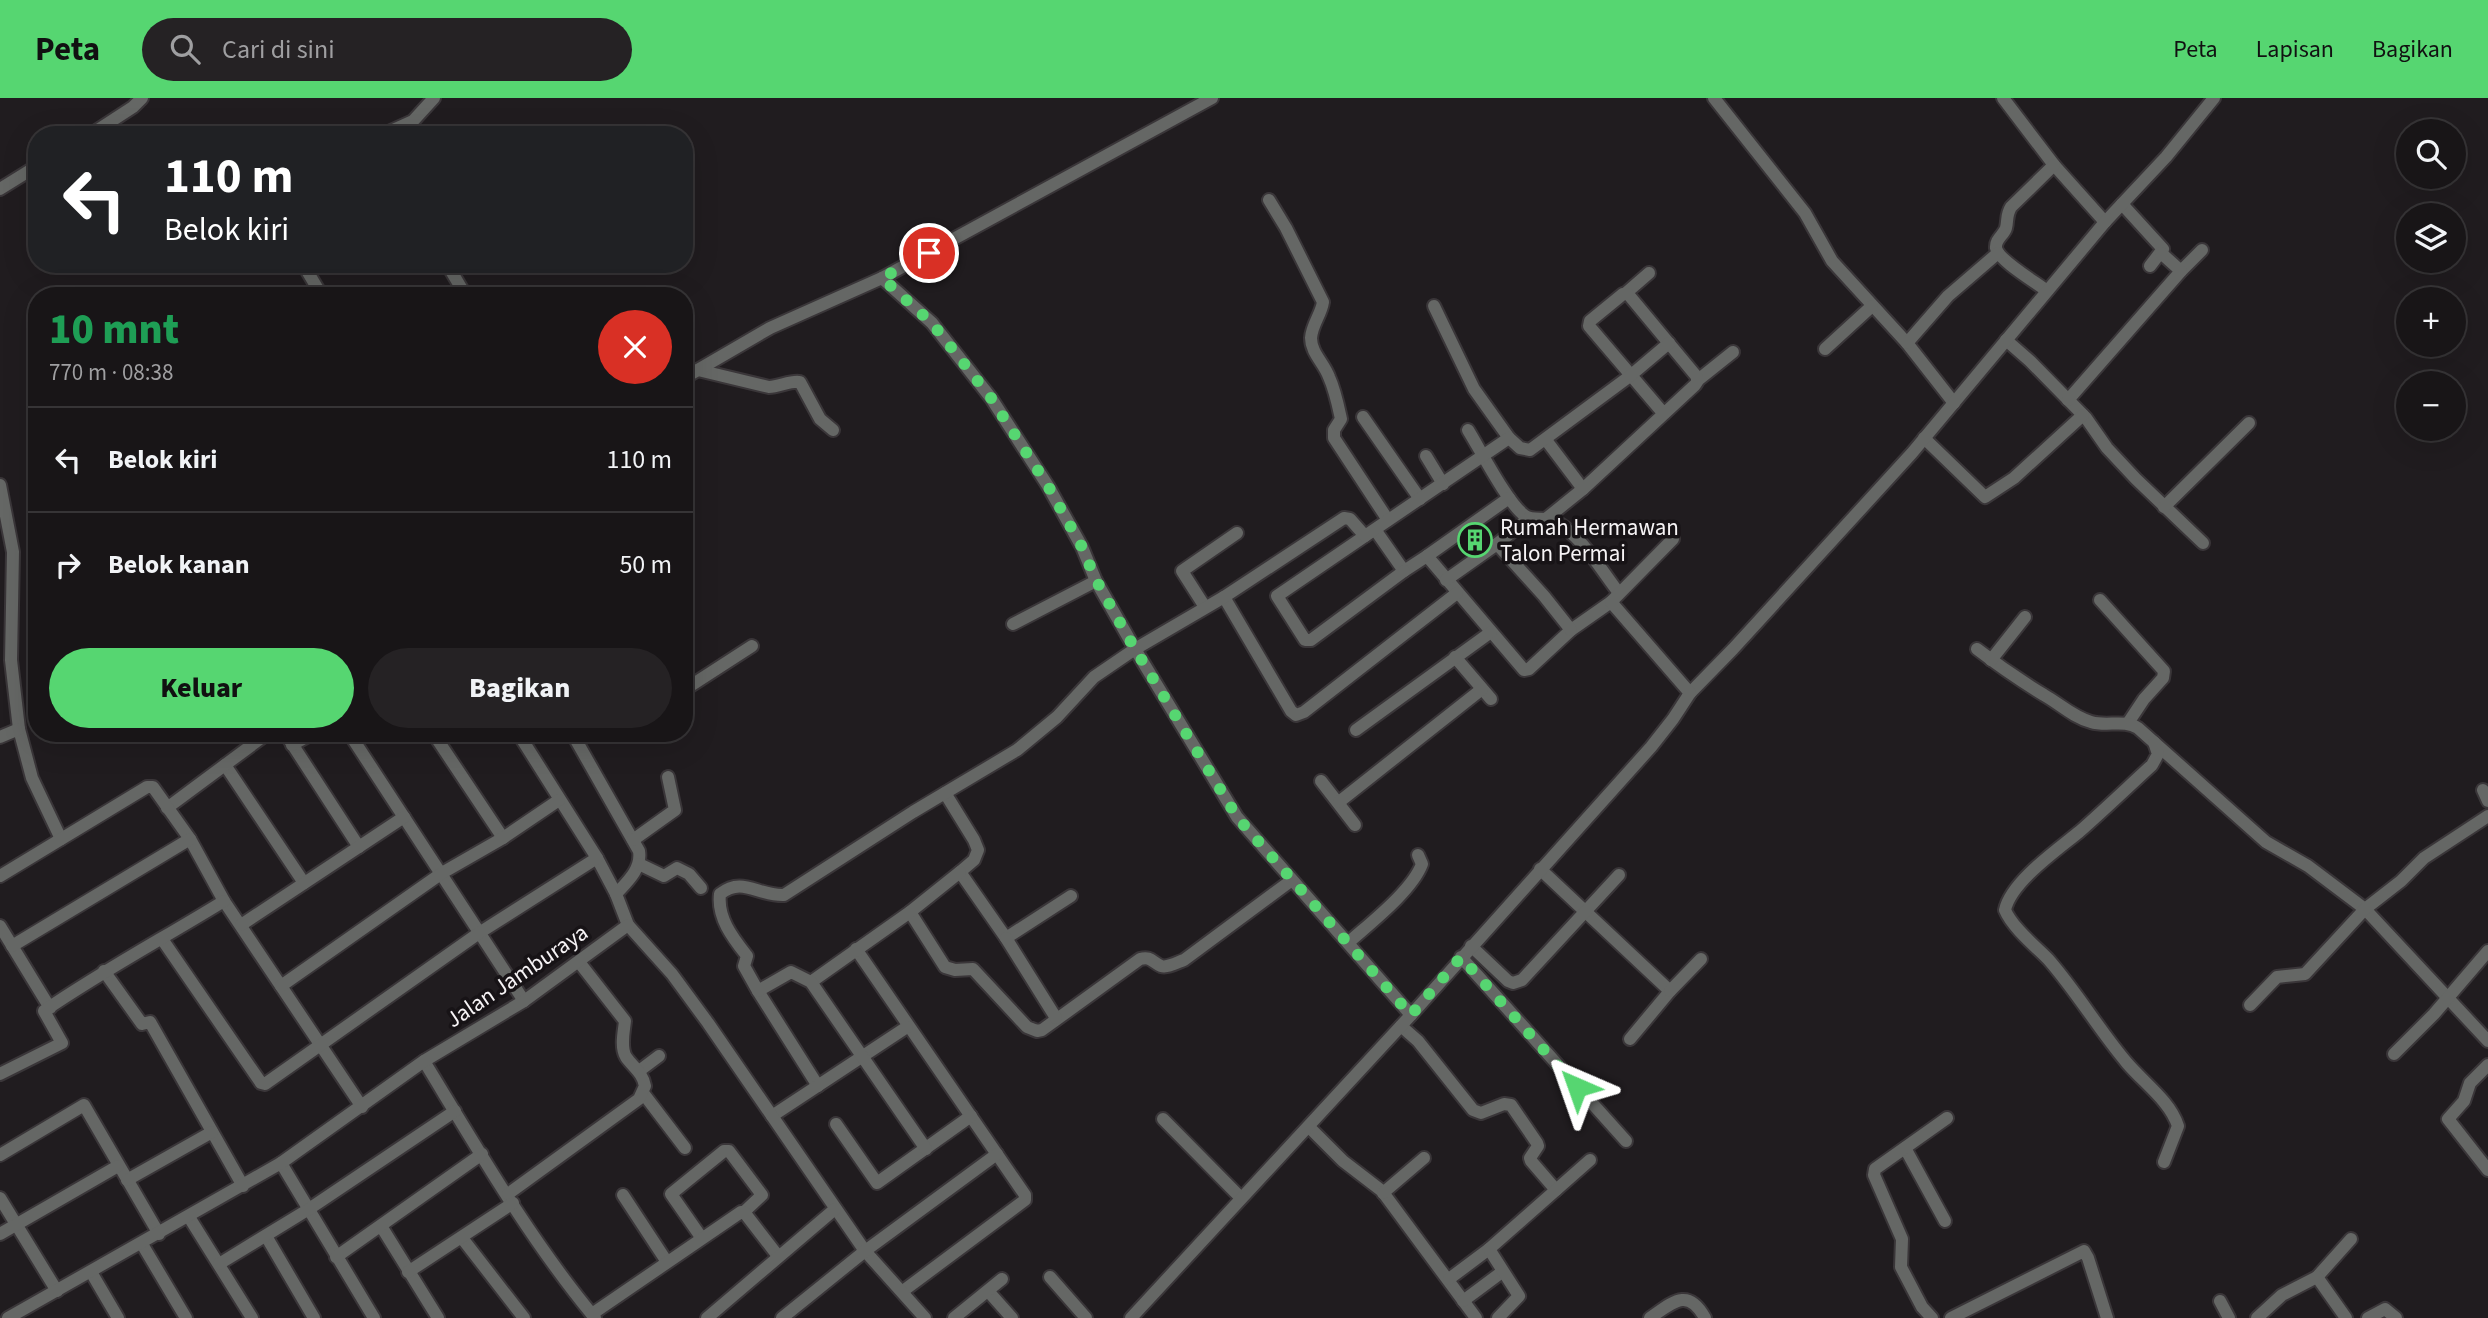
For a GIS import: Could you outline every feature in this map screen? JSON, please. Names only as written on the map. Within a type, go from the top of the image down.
[{"type":"street","points":[[104,126],[142,98]]},
{"type":"street","points":[[402,126],[413,121],[434,98]]},
{"type":"street","points":[[693,373],[770,328],[882,278],[1212,98]]},
{"type":"street","points":[[1714,98],[1805,213],[1832,261],[1907,343],[1954,402]]},
{"type":"street","points":[[2003,98],[2054,165],[2105,222]]},
{"type":"street","points":[[1131,1318],[1401,1026],[1651,747],[1690,692],[1842,531],[2214,98]]},
{"type":"street","points":[[2047,291],[1998,253],[1996,243],[2006,228],[2007,214],[2011,206],[2054,165]]},
{"type":"street","points":[[0,188],[28,171]]},
{"type":"street","points":[[1269,200],[1323,302],[1313,326],[1311,342],[1328,374],[1341,419],[1334,430],[1334,438],[1388,520]]},
{"type":"street","points":[[2122,204],[2162,247],[2161,253],[2150,266]]},
{"type":"street","points":[[2068,400],[2202,250]]},
{"type":"street","points":[[1907,343],[1948,296],[1998,253]]},
{"type":"street","points":[[2161,253],[2181,271]]},
{"type":"street","points":[[1649,273],[1588,324],[1664,414]]},
{"type":"street","points":[[882,278],[932,323],[991,398],[1048,486],[1135,649],[1237,817],[1411,1015]]},
{"type":"street","points":[[1626,293],[1698,380]]},
{"type":"street","points":[[1433,306],[1474,389],[1509,438],[1526,450],[1546,440],[1669,343]]},
{"type":"street","points":[[1825,349],[1872,306]]},
{"type":"street","points":[[2006,340],[2083,415],[2107,448],[2203,543]]},
{"type":"street","points":[[1547,518],[1583,489],[1698,380],[1733,352]]},
{"type":"street","points":[[698,370],[769,387],[800,382],[820,419],[833,430]]},
{"type":"street","points":[[1924,438],[1984,496],[2014,478],[2083,415]]},
{"type":"street","points":[[1363,417],[1420,499]]},
{"type":"street","points":[[2164,507],[2249,423]]},
{"type":"street","points":[[1468,430],[1523,515],[1529,518],[1547,518],[1569,533],[1615,598],[1690,692]]},
{"type":"street","points":[[1509,438],[1277,596],[1306,640],[1311,640],[1404,571],[1510,498]]},
{"type":"street","points":[[1546,440],[1583,489]]},
{"type":"street","points":[[1426,456],[1443,484]]},
{"type":"street","points":[[0,485],[13,552],[11,660],[19,729],[32,778],[61,839]]},
{"type":"street","points":[[818,1086],[744,966],[747,956],[728,930],[718,905],[720,894],[731,885],[738,885],[774,895],[784,894],[1017,750],[1057,717],[1094,677],[1135,649],[1224,597],[1344,517],[1371,534],[1404,571]]},
{"type":"street","points":[[1446,580],[1529,518]]},
{"type":"street","points":[[1205,607],[1182,571],[1237,533]]},
{"type":"street","points":[[1427,556],[1526,670],[1571,630],[1615,598],[1673,539]]},
{"type":"street","points":[[1497,544],[1571,630]]},
{"type":"street","points":[[1013,624],[1096,580]]},
{"type":"street","points":[[1224,597],[1291,711],[1296,715],[1304,712],[1457,593]]},
{"type":"street","points":[[2100,600],[2164,671],[2164,678],[2144,699],[2128,723]]},
{"type":"street","points":[[1991,660],[2025,617]]},
{"type":"street","points":[[1356,730],[1491,632]]},
{"type":"street","points":[[693,684],[752,646]]},
{"type":"street","points":[[1977,649],[2021,682],[2078,717],[2092,723],[2108,725],[2128,723],[2154,742],[2266,842],[2308,866],[2365,909],[2488,1041]]},
{"type":"street","points":[[1339,803],[1487,694],[1455,657]]},
{"type":"street","points":[[0,737],[19,729]]},
{"type":"street","points":[[167,808],[256,742]]},
{"type":"street","points":[[290,742],[359,847]]},
{"type":"street","points":[[292,745],[297,742]]},
{"type":"street","points":[[355,742],[524,1001]]},
{"type":"street","points":[[439,742],[503,838]]},
{"type":"street","points":[[524,742],[597,858],[628,925],[672,974],[865,1251],[925,1318]]},
{"type":"street","points":[[577,742],[639,851],[639,864],[615,894]]},
{"type":"street","points":[[2154,742],[2158,754],[2152,765],[2081,831],[2034,869],[2010,897],[2005,911],[2011,921],[2050,962],[2128,1064],[2167,1106],[2176,1120],[2178,1126],[2164,1163]]},
{"type":"street","points":[[225,765],[304,883]]},
{"type":"street","points":[[633,841],[675,810],[668,777]]},
{"type":"street","points":[[1321,781],[1355,825]]},
{"type":"street","points":[[0,876],[147,787],[153,787],[190,839],[224,901],[362,1107]]},
{"type":"street","points":[[811,982],[910,912],[974,860],[978,850],[974,840],[945,793]]},
{"type":"street","points":[[281,986],[442,873],[503,838],[559,800]]},
{"type":"street","points":[[2250,1006],[2277,977],[2305,974],[2365,909],[2401,881],[2424,858],[2488,816]]},
{"type":"street","points":[[241,925],[404,817]]},
{"type":"street","points":[[12,946],[190,839]]},
{"type":"street","points":[[1348,943],[1394,901],[1419,871],[1422,864],[1418,855]]},
{"type":"street","points":[[162,939],[263,1084],[479,933],[597,858]]},
{"type":"street","points":[[639,864],[664,876],[677,868],[689,874],[701,888]]},
{"type":"street","points":[[1540,869],[1670,991]]},
{"type":"street","points":[[960,873],[1006,938],[1056,1018]]},
{"type":"street","points":[[1471,946],[1508,981],[1518,982],[1619,875]]},
{"type":"street","points":[[910,912],[945,967],[973,970],[1027,1027],[1037,1031],[1140,958],[1150,958],[1162,966],[1184,960],[1293,880]]},
{"type":"street","points":[[1006,938],[1071,896]]},
{"type":"street","points":[[1,1070],[62,1042],[44,1011],[104,971],[224,901]]},
{"type":"street","name":"Jalan Jamburaya","points":[[8,1318],[281,1163],[424,1061],[524,1001],[628,925]]},
{"type":"street","points":[[0,926],[50,1008]]},
{"type":"street","points":[[856,950],[1025,1195],[1025,1200],[903,1291]]},
{"type":"street","points":[[2394,1054],[2449,998],[2488,951]]},
{"type":"street","points":[[1461,957],[1626,1141]]},
{"type":"street","points":[[1630,1039],[1701,959]]},
{"type":"street","points":[[408,1272],[461,1238],[643,1093],[646,1082],[625,1055],[623,1048],[624,1026],[576,964]]},
{"type":"street","points":[[104,971],[142,1024],[150,1022],[243,1186]]},
{"type":"street","points":[[758,991],[791,972],[811,982],[926,1149]]},
{"type":"street","points":[[1401,1026],[1418,1041],[1473,1110],[1481,1113],[1504,1104],[1511,1105],[1537,1143],[1531,1159],[1556,1190]]},
{"type":"street","points":[[772,1116],[907,1027]]},
{"type":"street","points":[[639,1072],[659,1056]]},
{"type":"street","points":[[424,1061],[510,1199],[568,1285],[594,1316],[701,1237],[744,1212],[762,1195],[729,1151],[724,1151],[671,1194],[701,1237]]},
{"type":"street","points":[[2488,1065],[2470,1083],[2464,1101],[2448,1119],[2488,1170]]},
{"type":"street","points":[[643,1093],[685,1147]]},
{"type":"street","points":[[0,1155],[84,1105],[159,1234]]},
{"type":"street","points":[[219,1264],[309,1209],[455,1111]]},
{"type":"street","points":[[836,1124],[877,1183],[971,1116]]},
{"type":"street","points":[[1932,1318],[1922,1307],[1901,1267],[1902,1239],[1874,1175],[1875,1169],[1947,1118]]},
{"type":"street","points":[[1163,1119],[1241,1198]]},
{"type":"street","points":[[1309,1127],[1343,1161],[1383,1193],[1476,1318]]},
{"type":"street","points":[[127,1180],[212,1132]]},
{"type":"street","points":[[1905,1148],[1945,1221]]},
{"type":"street","points":[[336,1257],[482,1154]]},
{"type":"street","points":[[782,1318],[865,1251],[997,1154]]},
{"type":"street","points":[[1383,1193],[1424,1158]]},
{"type":"street","points":[[1449,1279],[1489,1249],[1590,1160]]},
{"type":"street","points":[[281,1163],[374,1318]]},
{"type":"street","points":[[0,1234],[118,1166]]},
{"type":"street","points":[[623,1195],[667,1262]]},
{"type":"street","points":[[0,1198],[57,1291]]},
{"type":"street","points":[[707,1318],[835,1209]]},
{"type":"street","points":[[744,1212],[778,1256]]},
{"type":"street","points":[[189,1217],[248,1317]]},
{"type":"street","points":[[381,1226],[438,1318]]},
{"type":"street","points":[[266,1236],[314,1318]]},
{"type":"street","points":[[461,1238],[522,1317]]},
{"type":"street","points":[[2257,1318],[2282,1295],[2317,1277],[2351,1239]]},
{"type":"street","points":[[142,1244],[186,1318]]},
{"type":"street","points":[[1489,1249],[1519,1296],[1498,1318]]},
{"type":"street","points":[[1951,1318],[2084,1251],[2107,1318]]},
{"type":"street","points":[[92,1272],[118,1318]]},
{"type":"street","points":[[1464,1301],[1502,1272]]},
{"type":"street","points":[[1050,1277],[1086,1318]]},
{"type":"street","points":[[2317,1277],[2346,1318]]},
{"type":"street","points":[[954,1318],[1002,1279]]},
{"type":"street","points":[[988,1291],[1012,1318]]},
{"type":"street","points":[[1650,1318],[1680,1299],[1687,1298],[1693,1301],[1705,1318]]},
{"type":"street","points":[[2220,1301],[2229,1318]]},
{"type":"street","points":[[2368,1318],[2385,1309],[2396,1318]]},
{"type":"place","name":"Rumah Hermawan Talon Permai","points":[[1475,540]]},
{"type":"route","points":[[929,253],[882,278],[932,323],[991,398],[1048,486],[1135,649],[1237,817],[1411,1015],[1461,957],[1577,1087]]}]
